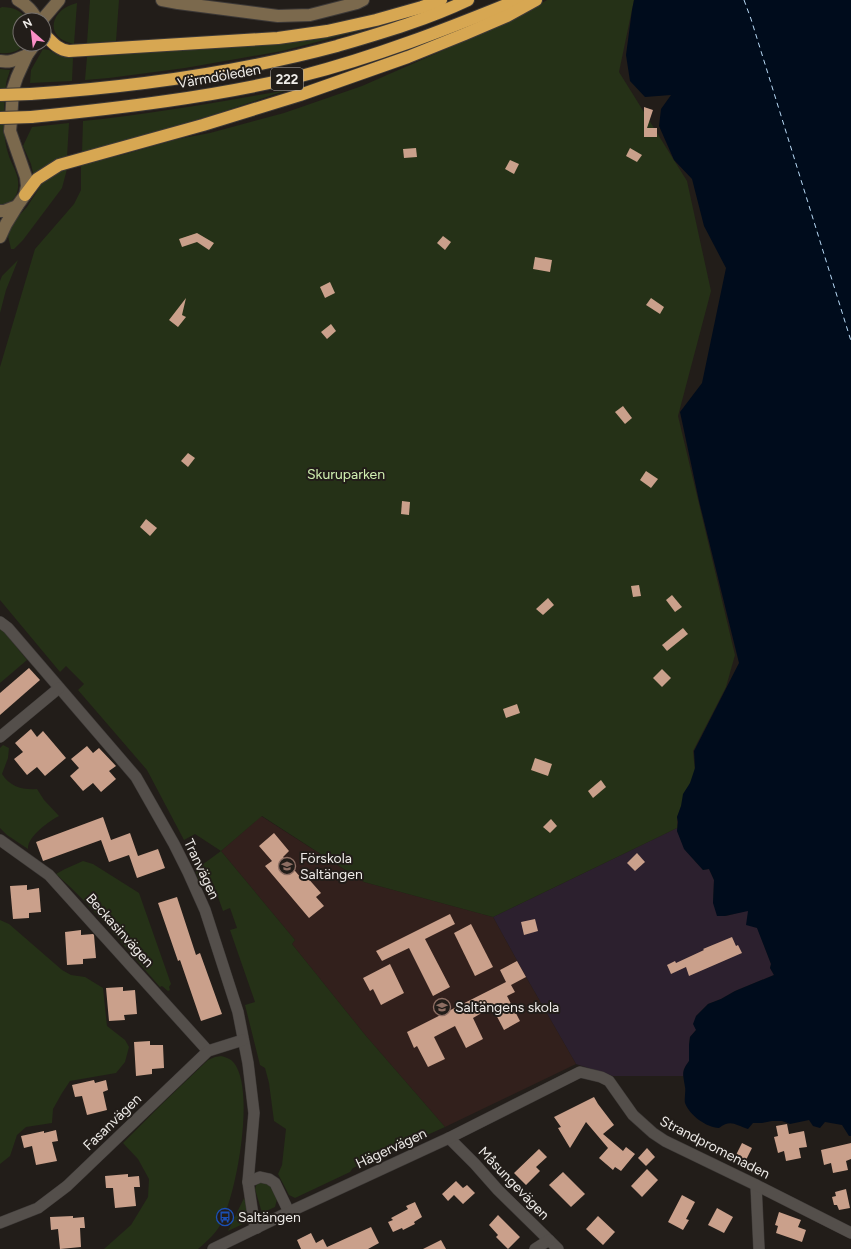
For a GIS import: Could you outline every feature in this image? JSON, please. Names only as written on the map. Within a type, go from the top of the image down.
[{"type":"highway","name":"222","points":[[445,5],[468,0]]},
{"type":"highway","name":"222","points":[[462,29],[518,0]]},
{"type":"highway","points":[[25,195],[37,179],[46,172],[67,163],[203,125],[300,95],[408,56],[462,29],[507,16],[536,0]]},
{"type":"highway","points":[[52,41],[62,50],[69,51],[278,38],[327,31],[376,20],[422,7],[445,5]]},
{"type":"highway","name":"Värmdöleden","points":[[0,95],[47,93],[109,87],[188,78],[239,69],[317,51],[360,39],[445,5]]},
{"type":"highway","name":"Värmdöleden","points":[[0,118],[31,117],[108,109],[234,91],[301,76],[462,29]]},
{"type":"main road","points":[[49,12],[59,0]]},
{"type":"main road","points":[[162,0],[278,16],[310,15],[364,0]]},
{"type":"main road","points":[[190,0],[214,8]]},
{"type":"main road","points":[[24,1],[33,12]]},
{"type":"main road","points":[[0,237],[6,224],[25,195],[27,186],[26,177],[10,132],[13,89],[29,52]]},
{"type":"main road","points":[[0,61],[13,62],[27,55]]},
{"type":"main road","points":[[0,211],[17,206]]},
{"type":"street","name":"Tranvägen","points":[[0,622],[8,628],[136,777],[174,844],[205,910],[238,1012],[248,1063],[254,1113],[248,1182],[254,1222],[257,1228]]},
{"type":"street","points":[[0,737],[59,688]]},
{"type":"street","name":"Beckasinvägen","points":[[0,840],[49,875],[208,1051]]},
{"type":"street","name":"Fasanvägen","points":[[0,1223],[38,1208],[67,1186],[208,1051],[243,1040]]},
{"type":"street","name":"Hägervägen","points":[[213,1249],[449,1138],[580,1072]]},
{"type":"street","name":"Strandpromenaden","points":[[580,1072],[601,1077],[609,1081],[633,1115],[653,1133],[665,1141],[851,1233]]},
{"type":"street","name":"Måsungevägen","points":[[449,1138],[498,1190],[558,1249]]},
{"type":"street","points":[[248,1182],[260,1177],[269,1179],[275,1183],[289,1212]]},
{"type":"street","points":[[756,1185],[759,1249]]},
{"type":"street","points":[[535,1249],[549,1240]]},
{"type":"shaded area","name":"Saltängens skola","points":[[261,816],[364,882],[493,917],[576,1064],[445,1127],[366,1036],[292,944],[295,940],[221,851]]},
{"type":"shaded area","points":[[677,828],[686,851],[703,870],[709,869],[714,880],[713,903],[726,916],[748,910],[757,927],[771,964],[770,968],[774,975],[708,1004],[696,1016],[696,1030],[690,1037],[689,1061],[684,1069],[683,1076],[613,1076],[576,1064],[493,917]]},
{"type":"green space","points":[[90,0],[119,0],[116,41],[87,43]]},
{"type":"green space","name":"Skuruparken","points":[[547,0],[634,0],[619,72],[687,181],[711,291],[678,416],[735,655],[726,687],[693,751],[695,771],[677,817],[677,828],[493,917],[364,882],[262,816],[221,851],[195,834],[184,840],[147,770],[78,690],[84,684],[66,666],[60,672],[0,600],[0,367],[35,249],[74,204],[81,190],[81,164],[122,155],[178,139],[210,133],[284,113],[362,86],[510,21]]},
{"type":"green space","points":[[77,3],[74,44],[64,41],[58,36],[54,30],[54,24],[56,17],[61,11],[68,6]]},
{"type":"green space","points":[[0,8],[10,8],[19,12],[12,12],[12,52],[14,52],[10,53],[0,53]]},
{"type":"green space","points":[[370,28],[282,51],[185,68],[85,80],[87,57],[231,46]]},
{"type":"green space","points":[[41,52],[52,52],[59,56],[73,58],[72,81],[30,83],[31,70]]},
{"type":"green space","points":[[0,69],[10,70],[6,83],[4,128],[9,157],[17,174],[18,183],[15,198],[10,202],[0,205]]},
{"type":"green space","points":[[287,90],[216,114],[82,153],[83,121],[160,111]]},
{"type":"green space","points":[[69,123],[67,157],[34,177],[31,164],[23,146],[32,127]]},
{"type":"green space","points":[[67,169],[62,188],[23,240],[14,249],[11,249],[8,236],[13,222],[27,207],[47,176],[56,171]]},
{"type":"green space","points":[[18,260],[6,290],[0,313],[0,281],[2,276]]},
{"type":"green space","points":[[0,628],[27,660],[0,683]]},
{"type":"green space","points":[[3,745],[9,748],[8,758],[2,774],[5,778],[17,787],[37,789],[44,800],[59,816],[45,825],[31,839],[28,849],[7,835],[0,828],[0,748]]},
{"type":"green space","points":[[221,851],[295,940],[292,944],[366,1036],[445,1127],[353,1168],[350,1172],[295,1198],[289,1195],[278,1174],[282,1165],[286,1129],[274,1121],[269,1083],[265,1068],[260,1065],[245,1005],[255,1002],[230,930],[237,928],[230,908],[223,911],[213,883],[201,887],[195,869]]},
{"type":"green space","points":[[83,861],[93,864],[139,893],[171,984],[169,987],[170,990],[168,991],[162,986],[160,987],[97,914],[56,874]]},
{"type":"green space","points":[[0,920],[9,924],[62,970],[71,975],[85,977],[103,988],[107,1026],[125,1040],[129,1047],[125,1062],[116,1073],[70,1081],[53,1109],[52,1123],[26,1127],[17,1135],[10,1156],[0,1164]]},
{"type":"green space","points":[[221,1056],[228,1058],[234,1063],[240,1077],[243,1096],[243,1120],[241,1145],[232,1194],[219,1227],[198,1249],[104,1249],[131,1225],[148,1197],[149,1179],[138,1159],[123,1143],[208,1060]]},
{"type":"green space","points":[[260,1181],[269,1185],[277,1199],[275,1207],[262,1213],[255,1189],[257,1183]]},
{"type":"green space","points":[[244,1198],[250,1217],[246,1218],[245,1223],[228,1231]]},
{"type":"water","points":[[634,0],[851,0],[851,1136],[849,1136],[842,1125],[825,1122],[820,1128],[813,1126],[809,1120],[790,1124],[782,1121],[753,1123],[748,1129],[730,1123],[719,1128],[709,1126],[699,1120],[687,1108],[685,1103],[683,1073],[689,1061],[690,1037],[696,1030],[693,1024],[696,1016],[708,1004],[774,975],[770,968],[771,964],[757,928],[746,925],[748,911],[725,916],[717,916],[713,903],[714,880],[709,869],[703,870],[684,849],[677,831],[677,817],[683,794],[690,783],[695,768],[694,751],[739,663],[699,501],[680,412],[702,383],[726,268],[704,226],[692,179],[674,160],[659,126],[661,109],[671,95],[645,97],[630,81],[626,55]]},
{"type":"building","points":[[644,107],[653,110],[647,128],[657,128],[657,137],[644,137]]},
{"type":"building","points":[[416,148],[417,157],[404,158],[403,149]]},
{"type":"building","points":[[630,148],[642,155],[637,162],[626,156]]},
{"type":"building","points":[[510,160],[519,164],[514,174],[505,169]]},
{"type":"building","points":[[197,233],[214,243],[209,250],[197,242],[182,247],[179,239]]},
{"type":"building","points":[[443,236],[451,242],[445,250],[437,243]]},
{"type":"building","points":[[535,257],[552,260],[550,272],[533,269]]},
{"type":"building","points":[[330,282],[335,293],[325,298],[320,287]]},
{"type":"building","points":[[186,298],[182,315],[186,317],[178,327],[169,320]]},
{"type":"building","points":[[651,298],[664,307],[660,314],[646,305]]},
{"type":"building","points":[[331,324],[336,331],[327,339],[321,332]]},
{"type":"building","points":[[623,406],[632,418],[625,424],[615,412]]},
{"type":"building","points":[[188,453],[195,458],[188,467],[181,461]]},
{"type":"building","points":[[646,471],[658,479],[651,488],[640,480]]},
{"type":"building","points":[[402,501],[410,502],[409,515],[401,514]]},
{"type":"building","points":[[146,519],[157,528],[150,536],[140,527]]},
{"type":"building","points":[[639,585],[641,596],[633,597],[631,586]]},
{"type":"building","points":[[672,595],[682,607],[675,612],[666,600]]},
{"type":"building","points":[[548,598],[554,605],[543,615],[536,609]]},
{"type":"building","points":[[683,628],[688,634],[667,651],[662,645]]},
{"type":"building","points":[[29,668],[40,680],[0,715],[0,693]]},
{"type":"building","points":[[662,669],[671,678],[662,687],[653,678]]},
{"type":"building","points":[[517,704],[520,713],[506,718],[503,709]]},
{"type":"building","points":[[31,729],[37,737],[43,731],[66,758],[45,776],[37,767],[27,775],[14,759],[23,752],[15,743]]},
{"type":"building","points":[[87,746],[93,753],[99,748],[116,766],[109,771],[116,779],[101,792],[93,783],[83,791],[70,776],[79,768],[71,759]]},
{"type":"building","points":[[535,758],[552,764],[548,776],[531,770]]},
{"type":"building","points":[[601,780],[606,787],[593,798],[588,791]]},
{"type":"building","points":[[103,817],[111,840],[130,833],[138,856],[158,849],[165,868],[137,878],[129,855],[109,862],[101,840],[43,861],[36,842]]},
{"type":"building","points":[[551,819],[557,826],[550,833],[543,827]]},
{"type":"building","points":[[274,833],[289,851],[283,857],[302,879],[306,876],[321,893],[316,897],[324,906],[309,918],[265,866],[272,861],[259,846]]},
{"type":"building","points":[[637,853],[645,862],[635,871],[627,863]]},
{"type":"building","points":[[27,885],[27,890],[39,888],[41,912],[29,913],[29,918],[13,919],[10,886]]},
{"type":"building","points":[[177,897],[196,955],[200,953],[222,1014],[201,1021],[158,903]]},
{"type":"building","points":[[450,914],[455,924],[425,939],[450,987],[433,996],[409,948],[382,961],[376,951]]},
{"type":"building","points":[[535,919],[538,931],[524,935],[521,922]]},
{"type":"building","points":[[471,924],[493,967],[475,976],[454,933]]},
{"type":"building","points":[[81,930],[81,935],[94,935],[96,958],[83,959],[83,964],[67,965],[65,932]]},
{"type":"building","points":[[732,937],[736,946],[738,945],[742,953],[689,976],[686,967],[671,974],[667,965],[675,961],[676,963],[704,950],[703,949]]},
{"type":"building","points":[[517,961],[526,977],[511,985],[515,992],[507,996],[520,1021],[504,1030],[492,1007],[473,1018],[483,1039],[466,1048],[455,1026],[434,1037],[445,1059],[428,1067],[417,1046],[414,1048],[407,1032],[506,982],[500,970]]},
{"type":"building","points":[[390,964],[404,993],[381,1005],[373,989],[370,991],[363,978]]},
{"type":"building","points":[[123,987],[123,991],[135,990],[137,1014],[124,1015],[125,1020],[109,1021],[106,988]]},
{"type":"building","points":[[150,1041],[150,1045],[163,1045],[164,1068],[152,1069],[152,1074],[136,1076],[134,1042]]},
{"type":"building","points":[[94,1080],[95,1083],[106,1080],[108,1090],[103,1092],[107,1110],[87,1115],[82,1096],[75,1097],[72,1085]]},
{"type":"building","points":[[594,1097],[614,1125],[603,1134],[623,1151],[626,1147],[635,1154],[621,1171],[615,1167],[613,1170],[599,1158],[608,1148],[586,1122],[570,1148],[558,1128],[561,1127],[554,1117]]},
{"type":"building","points":[[787,1124],[789,1134],[804,1131],[807,1147],[799,1148],[801,1158],[786,1161],[784,1151],[778,1153],[774,1137],[778,1136],[776,1126]]},
{"type":"building","points":[[56,1130],[58,1141],[52,1142],[57,1161],[36,1165],[32,1146],[24,1148],[21,1136]]},
{"type":"building","points":[[742,1143],[752,1148],[743,1166],[733,1161]]},
{"type":"building","points":[[851,1143],[851,1159],[846,1161],[848,1170],[833,1173],[831,1163],[824,1165],[821,1150]]},
{"type":"building","points":[[647,1148],[655,1157],[646,1166],[638,1158]]},
{"type":"building","points":[[539,1149],[547,1157],[536,1167],[540,1171],[526,1185],[514,1173]]},
{"type":"building","points":[[647,1169],[658,1180],[642,1197],[631,1186]]},
{"type":"building","points":[[563,1172],[585,1194],[571,1207],[549,1185]]},
{"type":"building","points":[[128,1174],[128,1177],[139,1176],[140,1187],[134,1187],[136,1206],[115,1208],[113,1188],[106,1188],[105,1176]]},
{"type":"building","points":[[456,1181],[463,1188],[467,1185],[475,1193],[463,1204],[454,1195],[448,1201],[442,1194]]},
{"type":"building","points":[[846,1189],[850,1208],[839,1210],[837,1205],[834,1205],[832,1197],[836,1196],[835,1192]]},
{"type":"building","points":[[682,1195],[695,1202],[686,1219],[689,1220],[683,1230],[668,1222]]},
{"type":"building","points":[[415,1202],[422,1217],[414,1222],[415,1224],[403,1230],[402,1228],[393,1232],[388,1222],[393,1220],[391,1218],[408,1209],[406,1206]]},
{"type":"building","points":[[717,1208],[733,1217],[724,1233],[708,1225]]},
{"type":"building","points":[[779,1212],[801,1220],[798,1227],[806,1230],[802,1242],[776,1233],[778,1226],[775,1225]]},
{"type":"building","points":[[498,1215],[520,1237],[508,1249],[496,1237],[498,1235],[489,1225]]},
{"type":"building","points":[[73,1216],[73,1218],[84,1217],[85,1228],[80,1228],[81,1247],[60,1249],[58,1229],[51,1230],[50,1217]]},
{"type":"building","points":[[598,1216],[615,1232],[603,1245],[586,1229]]},
{"type":"building","points":[[371,1227],[379,1243],[368,1249],[301,1249],[297,1240],[311,1233],[316,1243],[323,1239],[327,1247]]},
{"type":"building","points":[[441,1240],[446,1249],[423,1249]]},
{"type":"ferry route","points":[[744,0],[851,341]]},
{"type":"place","name":"Förskola Saltängen","points":[[287,866]]},
{"type":"place","name":"Saltängens skola","points":[[442,1007]]},
{"type":"place","name":"Saltängen","points":[[225,1217]]}]
